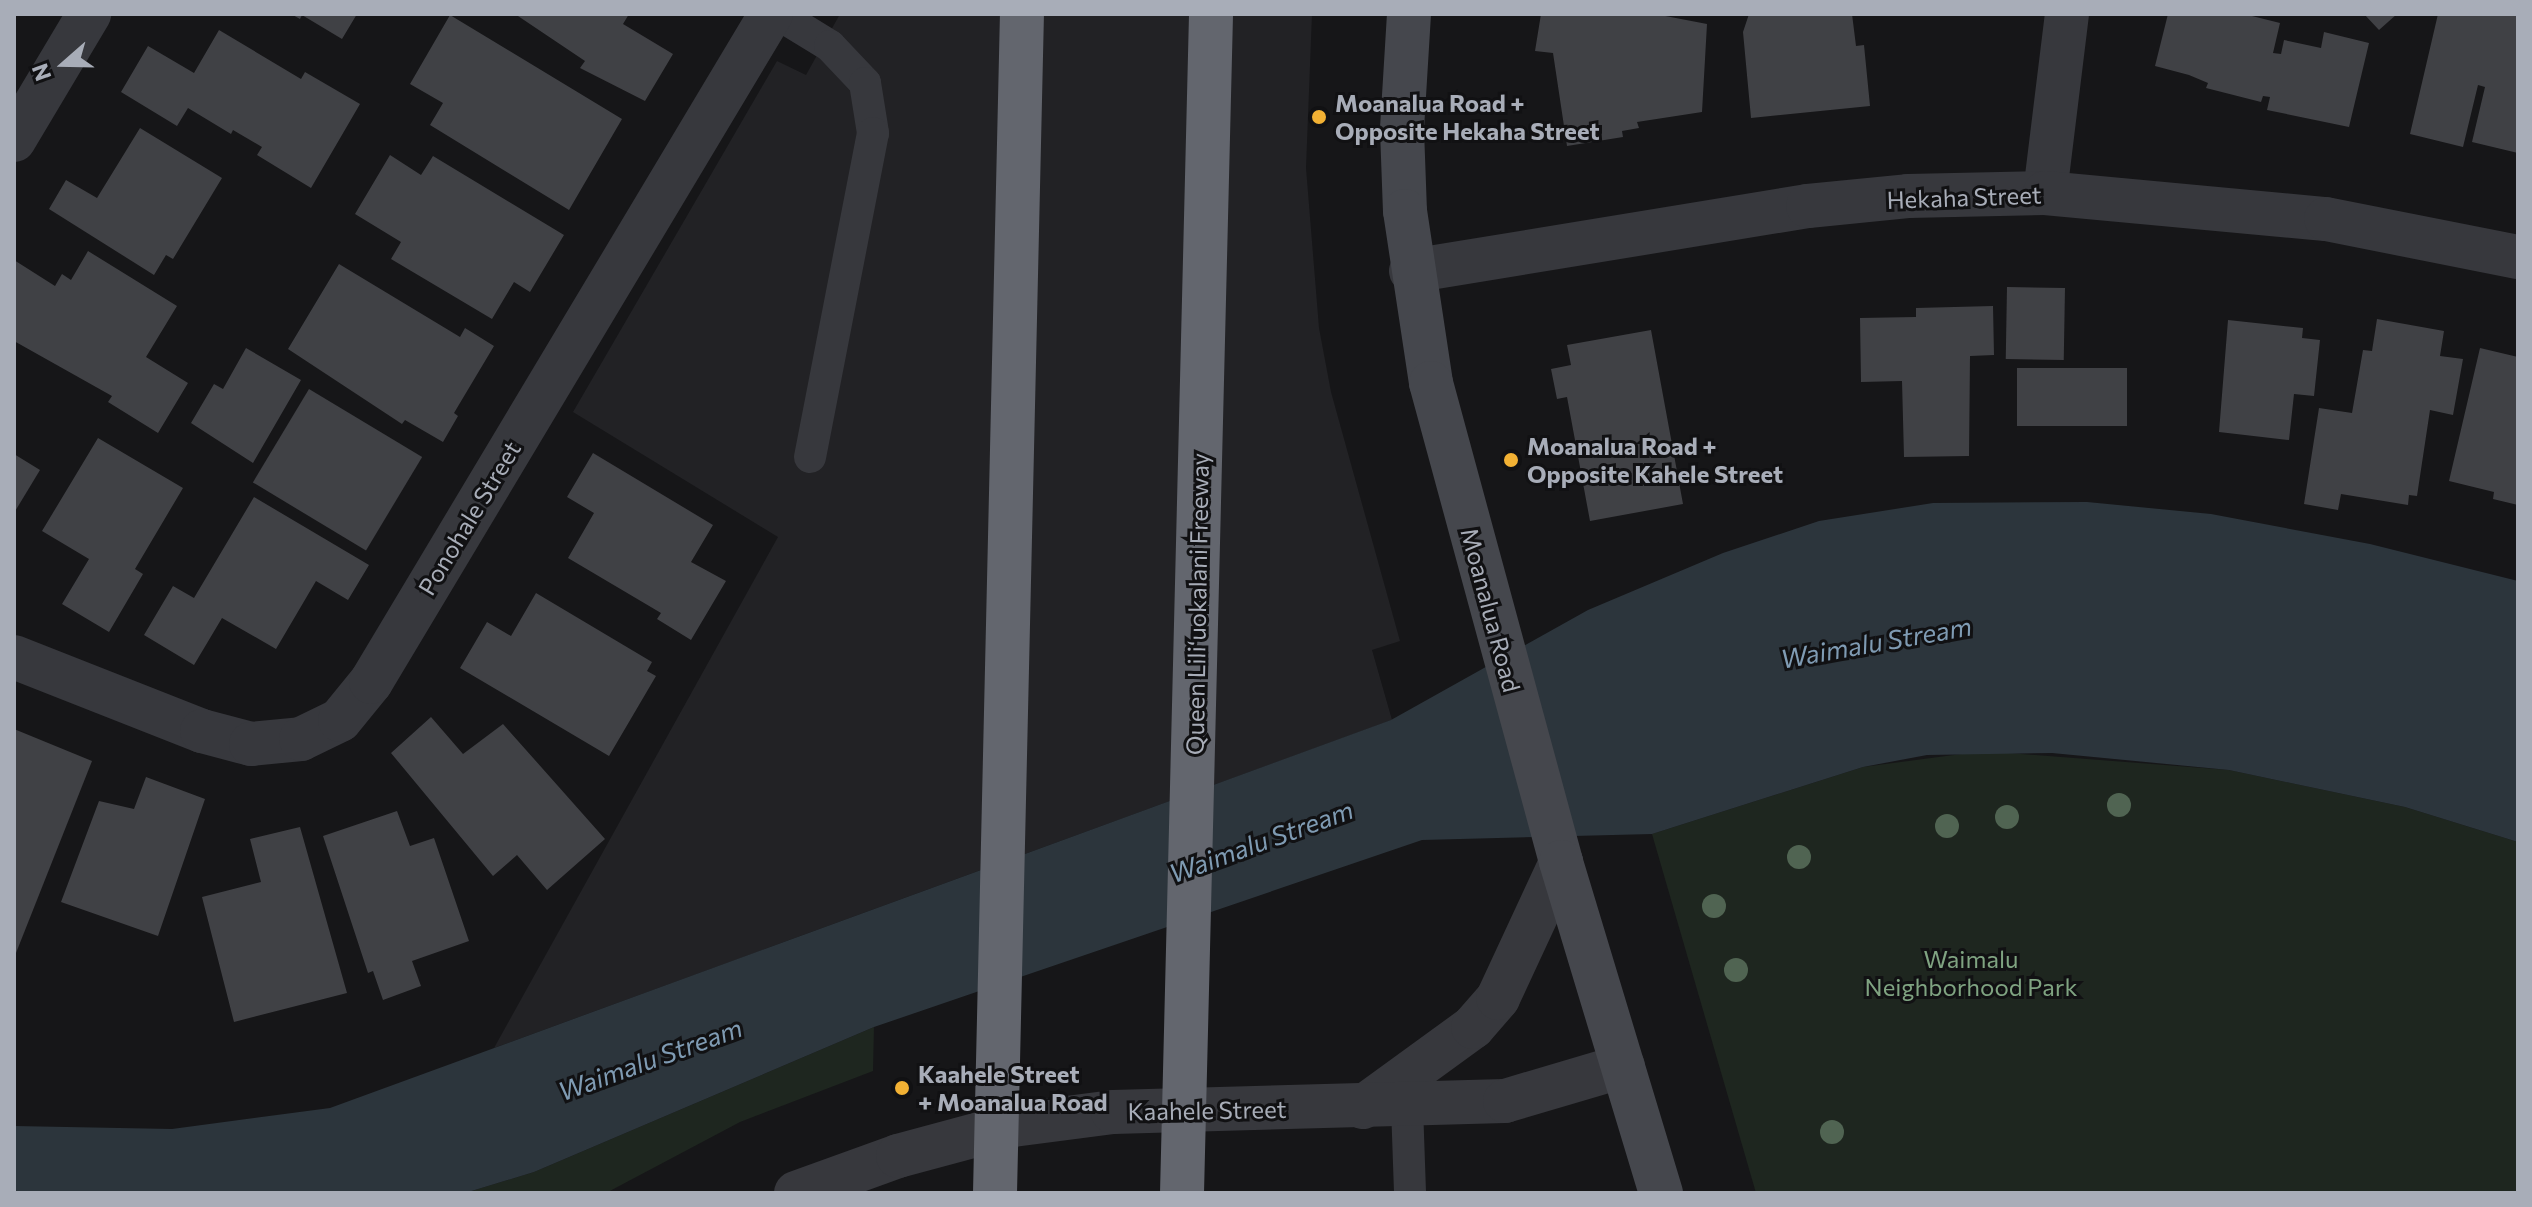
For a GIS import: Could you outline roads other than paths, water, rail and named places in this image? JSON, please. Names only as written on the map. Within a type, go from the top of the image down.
[{"type":"highway","points":[[995,1193],[1022,14]]},
{"type":"highway","name":"Queen Liliʻuokalani Freeway","points":[[1182,1193],[1211,14]]},
{"type":"main road","name":"Moanalua Road","points":[[1409,14],[1402,130],[1411,271],[1431,383],[1561,862],[1661,1193]]},
{"type":"street","points":[[14,140],[89,14]]},
{"type":"street","name":"Ponohale Street","points":[[14,657],[239,741],[277,745],[340,720],[371,682],[771,14]]},
{"type":"street","points":[[2045,193],[2067,14]]},
{"type":"street","name":"Hekaha Street","points":[[1411,271],[1795,208],[1908,196],[2045,193],[2326,219],[2518,257]]},
{"type":"street","points":[[1363,1107],[1473,1027],[1498,998],[1561,862]]},
{"type":"street","name":"Kaahele Street","points":[[796,1193],[898,1156],[1013,1125],[1113,1112],[1407,1106],[1529,1098],[1623,1066]]},
{"type":"lane","points":[[778,14],[830,46],[865,83],[873,133],[810,457]]},
{"type":"lane","points":[[1407,1106],[1410,1193]]},
{"type":"water","name":"Waimalu Stream","points":[[2087,502],[2211,514],[2370,544],[2518,581],[2518,842],[2405,807],[2229,770],[2052,753],[1927,755],[1863,767],[1652,834],[1422,840],[874,1027],[534,1172],[465,1193],[14,1193],[14,1126],[172,1129],[330,1108],[1391,720],[1588,610],[1723,553],[1819,521],[1933,503]]},
{"type":"place","name":"Moanalua Road + Opposite Hekaha Street","points":[[1319,117]]},
{"type":"place","name":"Moanalua Road + Opposite Kahele Street","points":[[1511,460]]},
{"type":"place","name":"Kaahele Street + Moanalua Road","points":[[902,1088]]},
{"type":"park label","name":"Waimalu Neighborhood Park","points":[[1971,973]]}]
